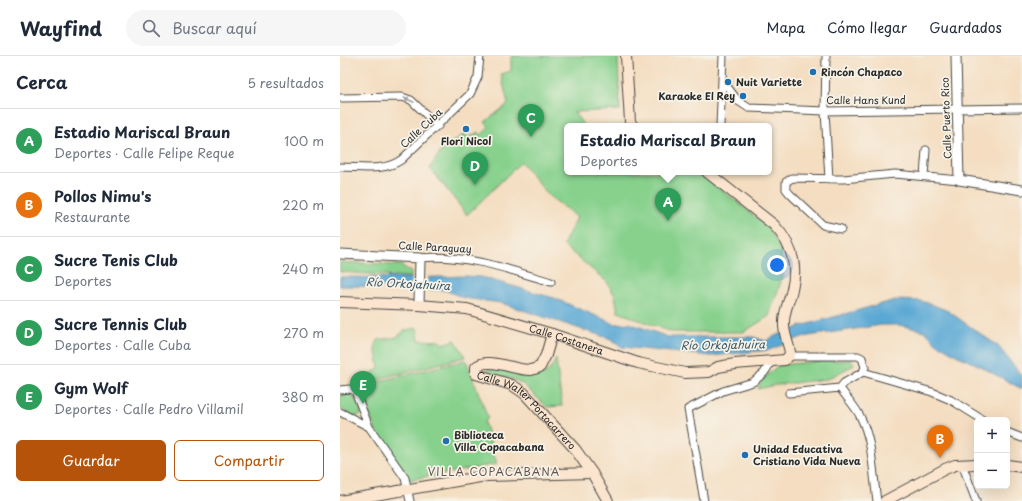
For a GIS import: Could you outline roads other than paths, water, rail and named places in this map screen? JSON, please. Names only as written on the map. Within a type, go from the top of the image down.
[{"type":"main road","points":[[626,56],[631,123]]},
{"type":"main road","points":[[711,175],[774,225],[783,235],[789,246],[795,274],[786,309],[784,328],[789,356]]},
{"type":"main road","name":"Calle Costanera","points":[[340,302],[419,305],[467,309],[552,334],[638,363],[684,373],[708,372],[718,367],[735,364],[785,360],[789,356]]},
{"type":"main road","name":"Calle Walter Portocarrero","points":[[552,334],[540,367],[530,370],[487,363],[478,364],[475,371],[478,376],[512,385],[524,393],[575,449],[592,473],[608,501]]},
{"type":"main road","points":[[887,501],[944,469],[962,464],[974,464]]},
{"type":"main road","points":[[1010,465],[1022,467]]},
{"type":"main road","points":[[340,501],[486,476],[592,473]]},
{"type":"street","name":"Calle Cuba","points":[[340,168],[382,168],[393,166],[401,160],[470,94],[478,77],[480,56]]},
{"type":"street","points":[[720,123],[723,56]]},
{"type":"street","points":[[826,56],[825,111],[829,179]]},
{"type":"street","name":"Calle Puerto Rico","points":[[956,56],[956,110],[959,180]]},
{"type":"street","name":"Calle Hans Kund","points":[[723,81],[738,101],[749,108],[825,111],[1022,108]]},
{"type":"street","points":[[340,98],[407,99],[419,107],[438,126]]},
{"type":"street","points":[[924,176],[926,150]]},
{"type":"street","points":[[841,228],[823,225],[790,194],[785,186],[789,179],[829,179],[895,174],[959,180],[1022,190]]},
{"type":"street","name":"Calle Paraguay","points":[[340,254],[420,258],[435,257],[475,260],[551,282]]},
{"type":"street","points":[[419,305],[420,258]]},
{"type":"street","points":[[789,356],[858,356],[864,362],[863,372]]},
{"type":"street","points":[[704,501],[688,409],[727,390],[759,378],[772,361]]},
{"type":"street","points":[[789,393],[840,388],[844,383],[863,372],[932,392],[951,400],[979,417]]},
{"type":"street","points":[[840,388],[860,416],[865,428],[877,501]]},
{"type":"street","points":[[340,390],[350,389],[355,391],[369,427],[405,478],[410,501]]},
{"type":"street","points":[[340,412],[369,427]]},
{"type":"street","points":[[1010,433],[1022,438]]},
{"type":"street","points":[[962,464],[976,501]]},
{"type":"water","name":"Río Orkojahuira","points":[[466,276],[481,277],[554,298],[615,324],[629,323],[668,337],[753,337],[766,341],[801,326],[895,300],[921,301],[948,311],[998,346],[1022,376],[1022,389],[936,343],[925,331],[899,325],[882,325],[802,337],[769,350],[711,356],[622,347],[611,339],[501,303],[464,298],[445,290],[411,290],[405,287],[340,286],[340,277],[410,278]]},
{"type":"place","name":"Rincón Chapaco","points":[[813,72]]},
{"type":"place","name":"Nuit Variette","points":[[728,82]]},
{"type":"place","name":"Karaoke El Rey","points":[[743,96]]},
{"type":"place","name":"Flori Nicol","points":[[466,129]]},
{"type":"place","name":"Sucre Tenis Club","points":[[531,137]]},
{"type":"place","name":"Sucre Tennis Club","points":[[475,185]]},
{"type":"place","name":"Estadio Mariscal Braun","points":[[668,221]]},
{"type":"place","name":"Gym Wolf","points":[[363,404]]},
{"type":"place","name":"Biblioteca Villa Copacabana","points":[[446,441]]},
{"type":"place","name":"Unidad Educativa Cristiano Vida Nueva","points":[[745,455]]},
{"type":"place","name":"Pollos Nimu's","points":[[940,458]]},
{"type":"district","name":"VILLA COPACABANA","points":[[494,472]]}]
